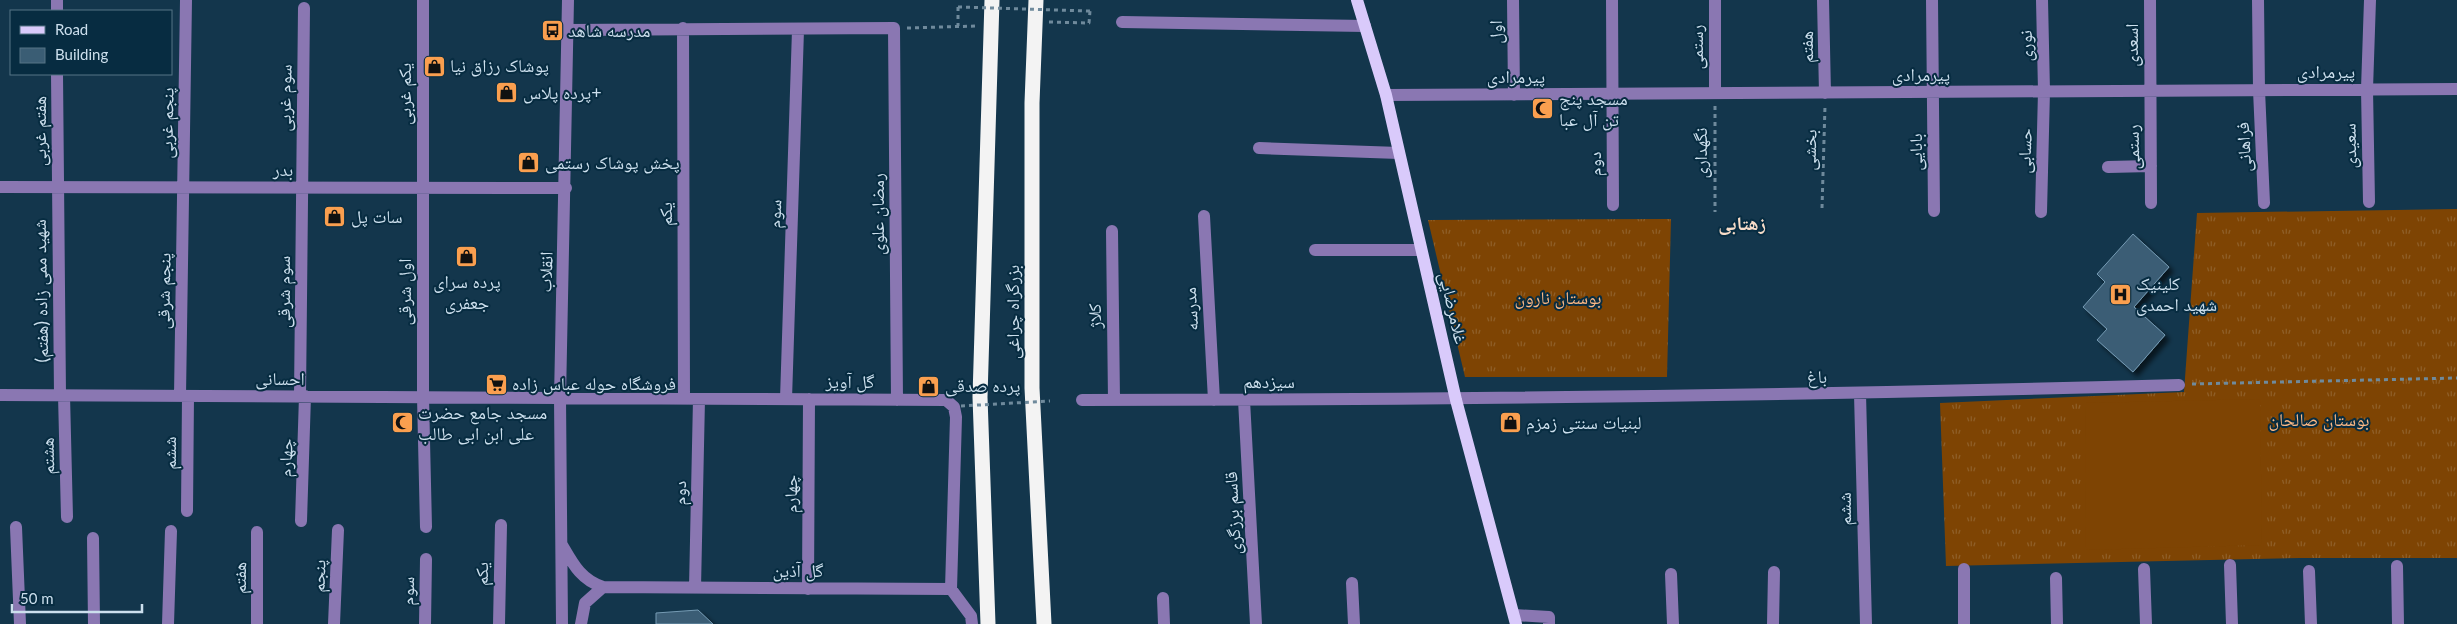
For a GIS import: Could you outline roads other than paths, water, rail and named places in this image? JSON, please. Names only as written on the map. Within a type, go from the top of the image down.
[{"type":"highway","name":"بزرگراه چراغی","points":[[988,624],[980,397],[992,0]]},
{"type":"highway","name":"بزرگراه چراغی","points":[[1036,0],[1032,104],[1032,388],[1044,624]]},
{"type":"main road","name":"غلامرضایی","points":[[1358,0],[1364,26],[1386,95],[1456,400],[1515,620]]},
{"type":"street","name":"پنجم غربی","points":[[183,188],[186,0]]},
{"type":"street","name":"یکم غربی","points":[[422,188],[423,0]]},
{"type":"street","name":"انقلاب","points":[[562,624],[560,398],[566,188],[568,0]]},
{"type":"street","name":"اول","points":[[1513,0],[1514,95]]},
{"type":"street","name":"دوم","points":[[1612,0],[1612,204]]},
{"type":"street","name":"رستمی","points":[[1715,0],[1715,93]]},
{"type":"street","name":"هفتم","points":[[1824,0],[1826,93]]},
{"type":"street","name":"بابایی","points":[[1932,0],[1934,211]]},
{"type":"street","name":"نوری","points":[[2042,0],[2044,91]]},
{"type":"street","name":"اسعدی","points":[[2150,0],[2150,91]]},
{"type":"street","name":"فراهانی","points":[[2258,0],[2259,90],[2264,204]]},
{"type":"street","name":"سعیدی","points":[[2369,202],[2367,89],[2370,0]]},
{"type":"street","name":"سوم غربی","points":[[302,188],[304,8]]},
{"type":"street","points":[[1122,22],[1364,26]]},
{"type":"street","points":[[568,30],[683,28],[798,30]]},
{"type":"street","name":"یکم","points":[[683,28],[684,399]]},
{"type":"street","name":"رمضان علوی","points":[[798,30],[894,28],[897,400]]},
{"type":"street","name":"سوم","points":[[786,399],[798,30]]},
{"type":"street","name":"هفتم غربی","points":[[57,75],[58,187]]},
{"type":"street","name":"پیرمرادی","points":[[1386,95],[2457,89]]},
{"type":"street","name":"حسابی","points":[[2040,212],[2044,91]]},
{"type":"street","name":"رستمی","points":[[2150,91],[2151,203]]},
{"type":"street","points":[[1259,148],[1399,153]]},
{"type":"street","points":[[2108,167],[2151,166]]},
{"type":"street","name":"بدر","points":[[0,187],[566,188]]},
{"type":"street","name":"شهید ممی زاده (هفتم)","points":[[58,187],[62,395]]},
{"type":"street","name":"پنجم شرقی","points":[[183,188],[184,396]]},
{"type":"street","name":"سوم شرقی","points":[[302,188],[303,396]]},
{"type":"street","name":"اول شرقی","points":[[422,188],[423,397]]},
{"type":"street","name":"مدرسه","points":[[1204,216],[1214,400]]},
{"type":"street","name":"کلاژ","points":[[1112,231],[1114,400]]},
{"type":"street","points":[[1316,250],[1421,250]]},
{"type":"street","name":"باغ","points":[[1456,400],[1860,394],[2179,384]]},
{"type":"street","name":"احسانی","points":[[0,394],[560,398]]},
{"type":"street","name":"ششم","points":[[1860,394],[1866,624]]},
{"type":"street","name":"هشتم","points":[[62,395],[67,517]]},
{"type":"street","name":"ششم","points":[[184,396],[187,511]]},
{"type":"street","name":"چهارم","points":[[301,521],[303,396]]},
{"type":"street","points":[[423,397],[426,527]]},
{"type":"street","name":"گل آویز","points":[[560,398],[946,400],[954,407],[956,417],[952,589]]},
{"type":"street","name":"دوم","points":[[695,588],[699,398]]},
{"type":"street","name":"چهارم","points":[[808,589],[810,399]]},
{"type":"street","name":"سیزدهم","points":[[1082,400],[1456,400]]},
{"type":"street","name":"قاسم برزگری","points":[[1244,400],[1256,624]]},
{"type":"street","name":"یکم","points":[[499,624],[501,525]]},
{"type":"street","points":[[16,527],[20,624]]},
{"type":"street","name":"پنجم","points":[[334,624],[338,530]]},
{"type":"street","points":[[168,624],[171,531]]},
{"type":"street","name":"هفتم","points":[[257,532],[258,624]]},
{"type":"street","points":[[93,538],[94,624]]},
{"type":"street","points":[[562,545],[582,576],[592,584],[603,587]]},
{"type":"street","name":"سوم","points":[[425,624],[426,559]]},
{"type":"street","points":[[2230,565],[2232,624]]},
{"type":"street","points":[[2397,566],[2398,624]]},
{"type":"street","points":[[1964,569],[1964,624]]},
{"type":"street","points":[[2144,569],[2146,624]]},
{"type":"street","points":[[2309,570],[2311,624]]},
{"type":"street","points":[[1774,572],[1774,624]]},
{"type":"street","points":[[1671,574],[1673,624]]},
{"type":"street","points":[[2056,578],[2057,624]]},
{"type":"street","points":[[1352,583],[1354,624]]},
{"type":"street","points":[[582,624],[585,602],[603,587]]},
{"type":"street","name":"گل آذین","points":[[603,587],[952,589]]},
{"type":"street","points":[[952,589],[971,616],[972,624]]},
{"type":"street","points":[[1163,598],[1164,624]]},
{"type":"street","points":[[1515,620],[1549,617],[1549,624]]},
{"type":"place","name":"مدرسه شاهد","points":[[552,31]]},
{"type":"place","name":"پوشاک رزاق نیا","points":[[434,66]]},
{"type":"place","name":"پرده پلاس+","points":[[507,93]]},
{"type":"place","name":"مسجد پنج تن آل عبا","points":[[1543,109]]},
{"type":"place","name":"پخش پوشاک رستمی","points":[[529,163]]},
{"type":"place","name":"سات پل","points":[[335,217]]},
{"type":"place","name":"پرده سرای جعفری","points":[[467,257]]},
{"type":"place","name":"کلینیک شهید احمدی","points":[[2120,294]]},
{"type":"place","name":"فروشگاه حوله عباس زاده","points":[[496,384]]},
{"type":"place","name":"پرده صدقی","points":[[929,386]]},
{"type":"place","name":"مسجد جامع حضرت علی ابن ابی طالب","points":[[402,423]]},
{"type":"place","name":"لبنیات سنتی زمزم","points":[[1510,423]]},
{"type":"district","name":"زهتابی","points":[[1742,223]]},
{"type":"park label","name":"بوستان نارون","points":[[1558,298]]},
{"type":"park label","name":"بوستان صالحان","points":[[2319,420]]}]
